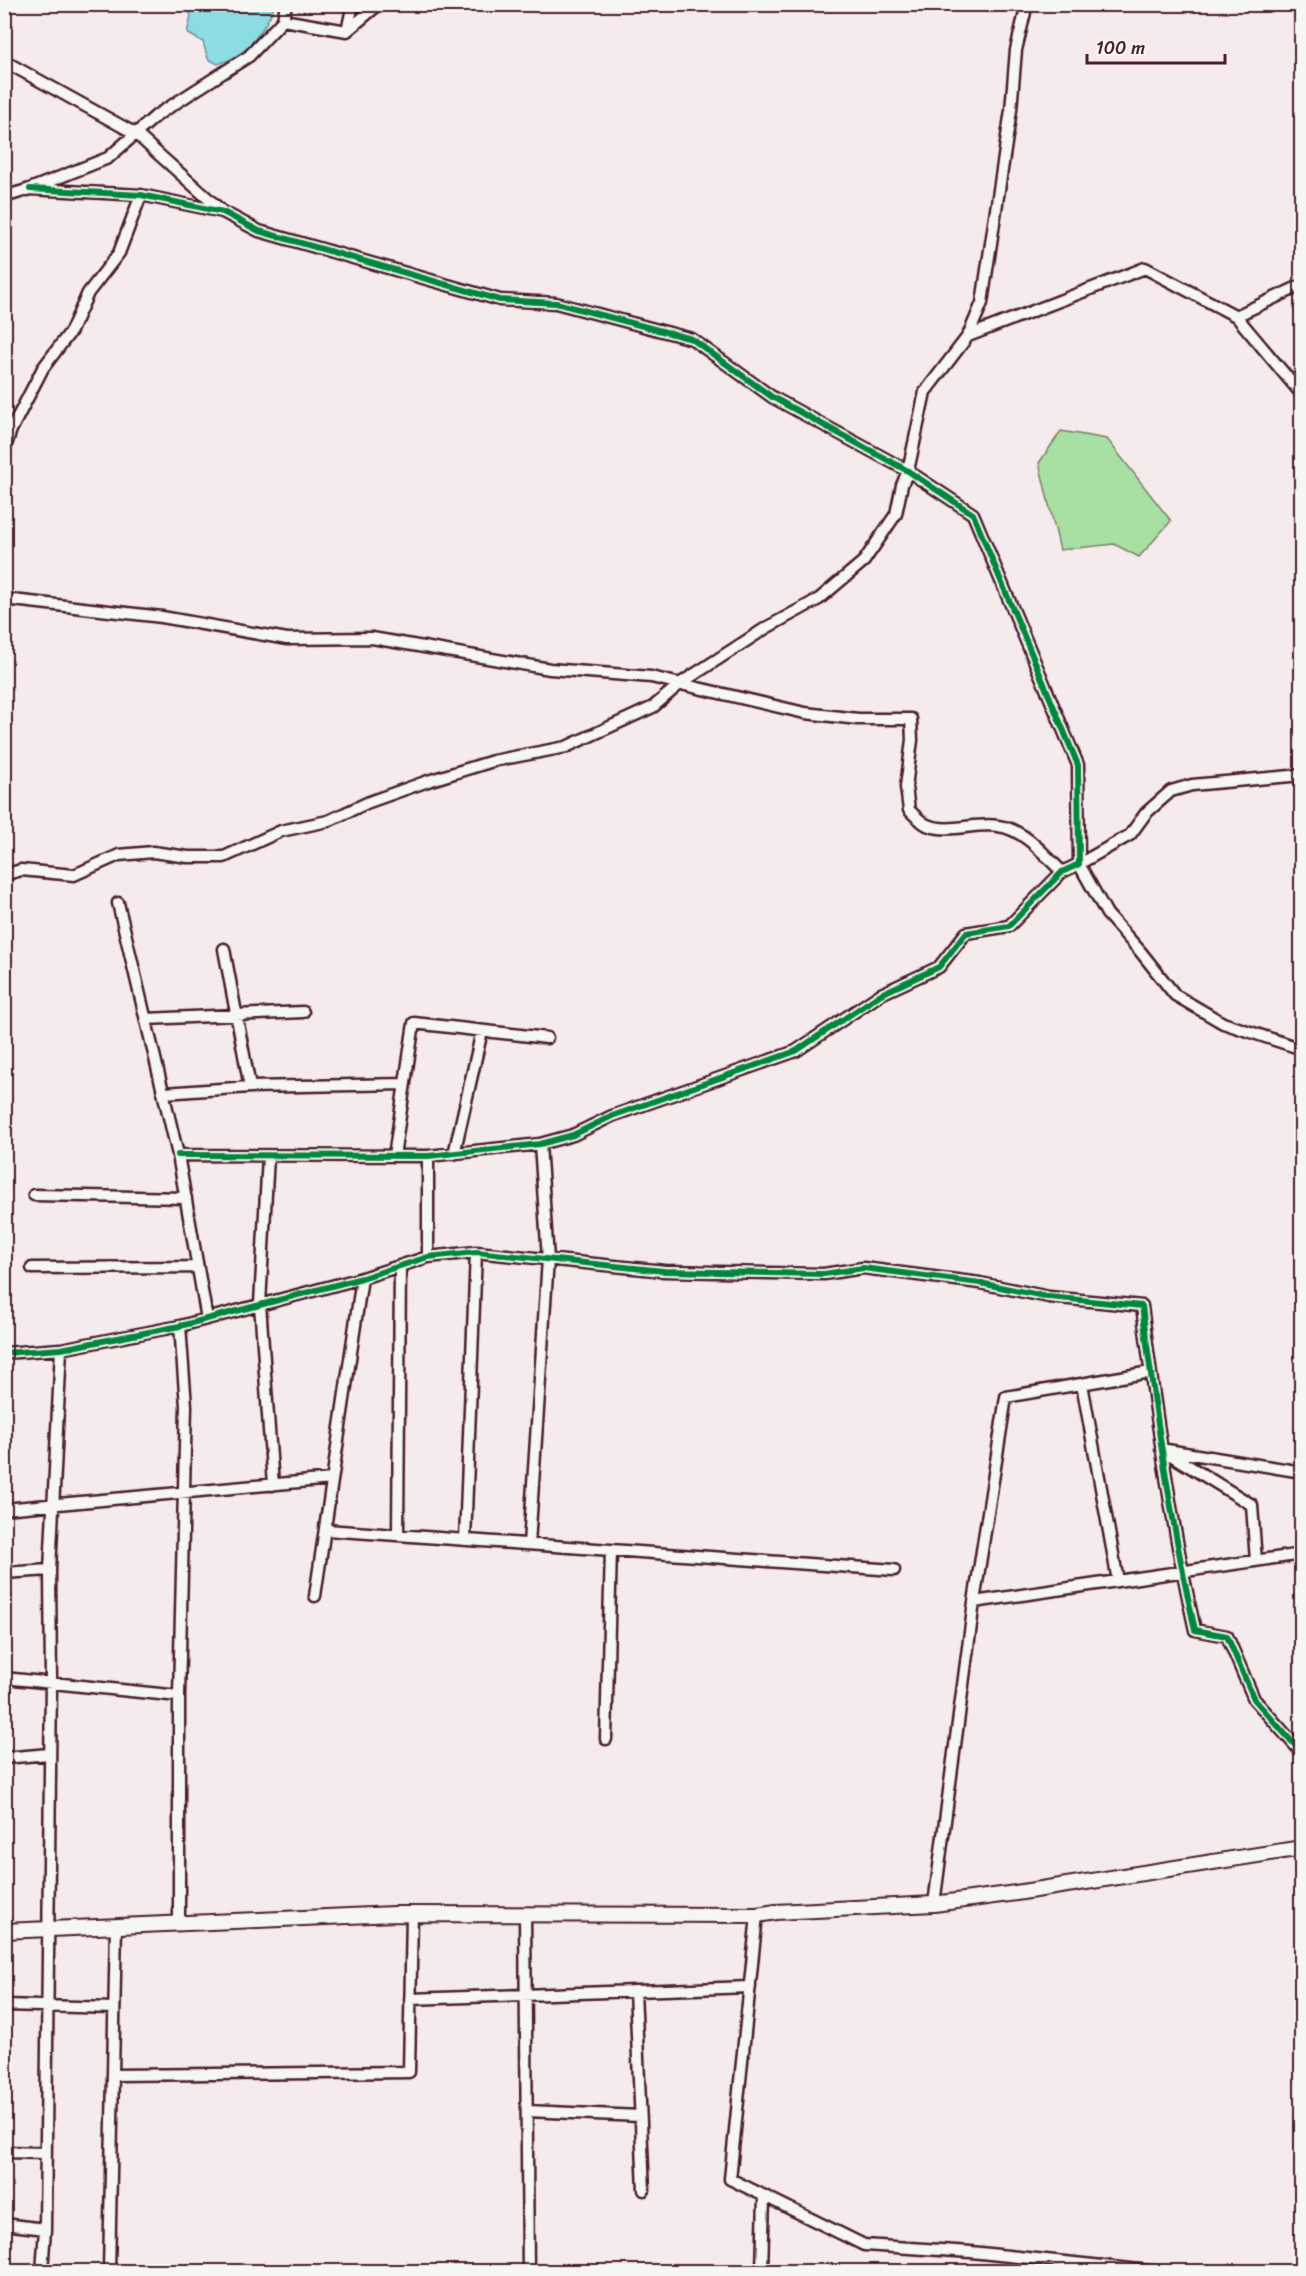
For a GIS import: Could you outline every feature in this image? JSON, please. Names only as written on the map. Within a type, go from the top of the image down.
[{"type":"main road","points":[[4,1931],[412,1914],[757,1915],[776,1912],[934,1904],[1302,1848]]},
{"type":"street","points":[[4,197],[108,158],[157,115],[249,56],[283,20],[286,4]]},
{"type":"street","points":[[347,31],[353,4]]},
{"type":"street","points":[[283,20],[347,31],[379,4]]},
{"type":"street","points":[[4,875],[21,870],[74,875],[119,855],[153,852],[188,857],[224,857],[281,831],[328,821],[369,802],[428,781],[493,761],[566,747],[653,707],[681,683],[766,628],[819,599],[864,561],[896,514],[925,392],[968,336],[982,303],[1011,110],[1016,50],[1027,4]]},
{"type":"street","points":[[4,61],[136,134],[223,212],[259,231],[500,300],[556,303],[692,339],[772,397],[908,471],[973,514],[1078,765],[1079,864],[1107,914],[1175,995],[1223,1023],[1302,1049]]},
{"type":"street","points":[[30,189],[141,195],[223,212]]},
{"type":"street","points":[[4,451],[11,430],[43,368],[71,331],[88,292],[119,252],[141,195]]},
{"type":"street","points":[[968,336],[1145,268],[1236,316],[1298,390],[1302,390]]},
{"type":"street","points":[[1236,316],[1302,285]]},
{"type":"street","points":[[4,599],[162,617],[287,639],[372,638],[550,669],[651,677],[805,713],[858,719],[912,719],[912,740],[906,787],[909,810],[927,825],[955,829],[998,826],[1013,831],[1038,847],[1062,872]]},
{"type":"street","points":[[178,1155],[428,1156],[540,1144],[573,1135],[612,1116],[796,1051],[882,994],[939,967],[966,933],[1009,926],[1062,872],[1130,835],[1146,813],[1171,791],[1192,785],[1302,775]]},
{"type":"street","points":[[118,903],[178,1155],[207,1319]]},
{"type":"street","points":[[224,949],[250,1087]]},
{"type":"street","points":[[146,1019],[303,1012]]},
{"type":"street","points":[[394,1156],[414,1023],[547,1038]]},
{"type":"street","points":[[454,1154],[482,1031]]},
{"type":"street","points":[[164,1093],[250,1087],[405,1084]]},
{"type":"street","points":[[529,1544],[548,1259],[540,1144]]},
{"type":"street","points":[[268,1156],[260,1304],[273,1485]]},
{"type":"street","points":[[428,1156],[428,1257]]},
{"type":"street","points":[[34,1194],[186,1198]]},
{"type":"street","points":[[465,1539],[476,1252]]},
{"type":"street","points":[[4,1353],[61,1349],[180,1326],[362,1278],[428,1257],[476,1252],[664,1271],[824,1274],[863,1268],[980,1283],[1049,1297],[1142,1306],[1161,1449],[1182,1571],[1195,1630],[1227,1636],[1254,1699],[1302,1753]]},
{"type":"street","points":[[398,1535],[400,1266]]},
{"type":"street","points":[[32,1268],[198,1267]]},
{"type":"street","points":[[315,1596],[362,1278]]},
{"type":"street","points":[[179,1922],[179,1696],[186,1407],[180,1326]]},
{"type":"street","points":[[42,2271],[45,2229],[51,1681],[50,1570],[61,1349]]},
{"type":"street","points":[[934,1904],[974,1602],[1006,1397],[1150,1372]]},
{"type":"street","points":[[1082,1384],[1118,1581]]},
{"type":"street","points":[[1161,1449],[1302,1472]]},
{"type":"street","points":[[1161,1449],[1252,1505],[1256,1561]]},
{"type":"street","points":[[4,1509],[332,1479]]},
{"type":"street","points":[[326,1530],[894,1570]]},
{"type":"street","points":[[606,1739],[611,1550]]},
{"type":"street","points":[[974,1602],[1302,1554]]},
{"type":"street","points":[[4,1573],[50,1570]]},
{"type":"street","points":[[4,1678],[51,1681],[179,1696]]},
{"type":"street","points":[[4,1758],[49,1754]]},
{"type":"street","points":[[113,2075],[409,2072],[412,1914]]},
{"type":"street","points":[[525,1914],[528,2271]]},
{"type":"street","points":[[757,1915],[730,2179],[864,2245],[971,2252],[1159,2271]]},
{"type":"street","points":[[109,2271],[116,1925]]},
{"type":"street","points":[[410,1999],[750,1987]]},
{"type":"street","points":[[635,1992],[644,2190]]},
{"type":"street","points":[[4,2005],[114,2008]]},
{"type":"street","points":[[527,2111],[640,2116]]},
{"type":"street","points":[[4,2152],[45,2153]]},
{"type":"street","points":[[762,2271],[764,2196]]},
{"type":"street","points":[[4,2224],[45,2229]]},
{"type":"green space","points":[[1061,431],[1107,439],[1171,521],[1139,557],[1114,544],[1060,550],[1039,463]]},
{"type":"water","points":[[185,5],[274,5],[264,26],[247,48],[236,57],[218,64],[208,59],[203,42],[187,33],[191,16]]},
{"type":"cycle path","points":[[30,189],[141,195],[223,212],[259,231],[500,300],[556,303],[692,339],[772,397],[908,471],[973,514],[1078,765],[1079,864],[1062,872],[1009,926],[966,933],[939,967],[881,994],[796,1051],[612,1116],[573,1135],[540,1144],[428,1156],[178,1155]]},
{"type":"cycle path","points":[[4,1353],[61,1349],[180,1326],[362,1278],[428,1257],[476,1252],[664,1271],[824,1274],[863,1268],[980,1283],[1049,1297],[1142,1306],[1165,1469],[1195,1630],[1227,1636],[1254,1699],[1302,1753]]}]
